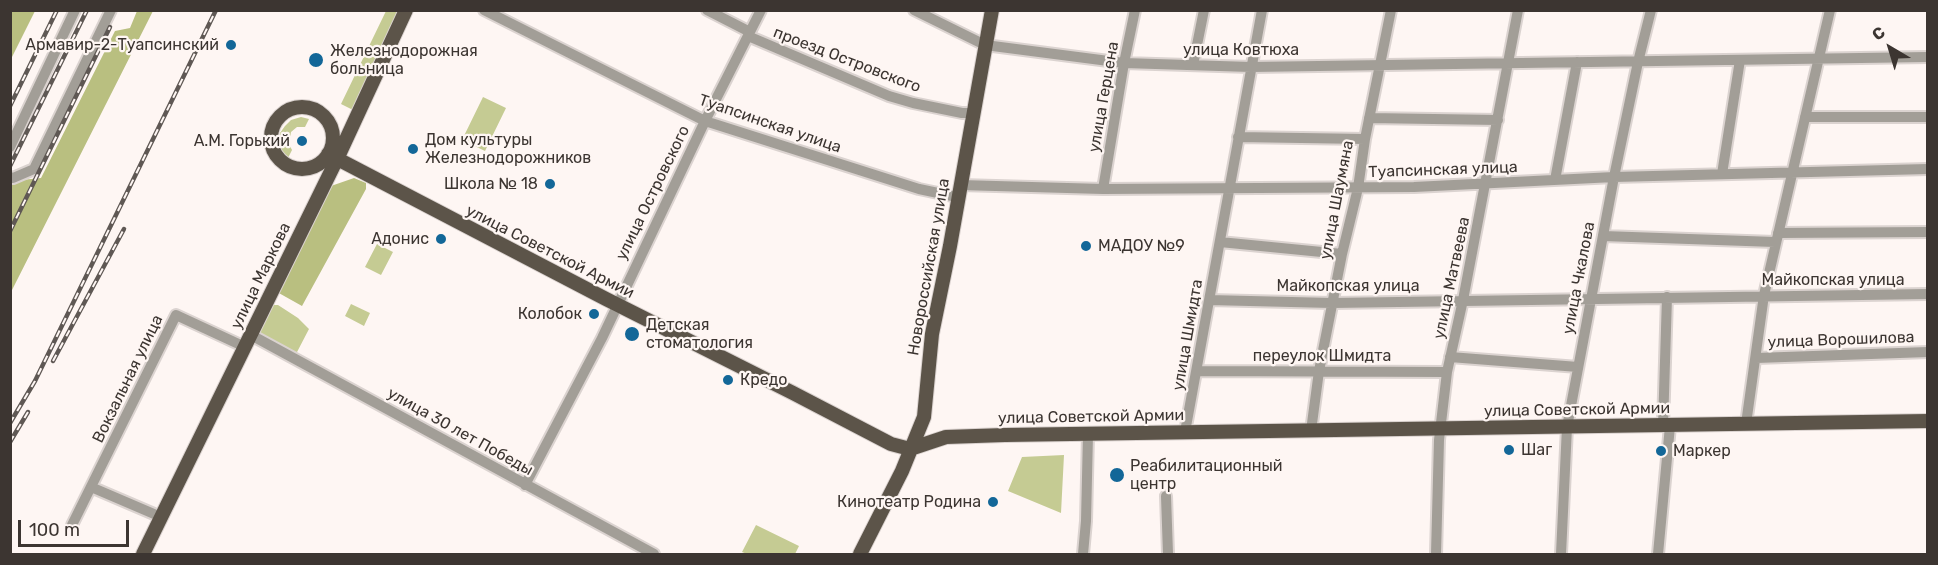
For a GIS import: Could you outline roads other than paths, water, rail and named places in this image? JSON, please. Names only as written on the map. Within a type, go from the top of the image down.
[{"type":"main road","name":"улица Маркова","points":[[143,555],[248,341],[333,156],[406,10]]},
{"type":"main road","name":"Новороссийская улица","points":[[860,555],[902,471],[924,417],[932,334],[992,10]]},
{"type":"main road","points":[[297,107],[316,111],[323,116],[332,130],[333,156],[305,169],[287,166],[279,160],[271,142],[274,124],[288,110],[297,107]]},
{"type":"main road","name":"улица Советской Армии","points":[[333,156],[891,444],[910,449],[946,437],[1928,421]]},
{"type":"street","points":[[10,147],[75,10]]},
{"type":"street","points":[[10,177],[13,178],[34,169],[111,10]]},
{"type":"street","name":"Туапсинская улица","points":[[484,10],[705,121],[920,189],[958,191],[1414,187],[1614,177],[1928,169]]},
{"type":"street","points":[[707,10],[749,34]]},
{"type":"street","name":"улица Островского","points":[[525,485],[617,304],[761,10]]},
{"type":"street","name":"улица Ковтюха","points":[[914,10],[985,45],[1124,63],[1251,67],[1928,57]]},
{"type":"street","name":"улица Герцена","points":[[1103,189],[1135,10]]},
{"type":"street","points":[[1193,65],[1204,10]]},
{"type":"street","name":"улица Шмидта","points":[[1185,432],[1262,10]]},
{"type":"street","name":"улица Шаумяна","points":[[1311,431],[1319,371],[1342,254],[1358,188],[1365,139],[1391,10]]},
{"type":"street","name":"улица Матвеева","points":[[1436,555],[1440,429],[1447,372],[1464,300],[1518,10]]},
{"type":"street","name":"улица Чкалова","points":[[1561,555],[1567,427],[1614,177],[1638,62],[1652,10]]},
{"type":"street","name":"улица Ворошилова","points":[[1746,424],[1764,295],[1830,10]]},
{"type":"street","name":"проезд Островского","points":[[749,34],[889,96],[962,113],[973,113]]},
{"type":"street","points":[[1722,174],[1740,60]]},
{"type":"street","points":[[1555,180],[1577,62]]},
{"type":"street","points":[[1805,117],[1928,117]]},
{"type":"street","points":[[1369,118],[1498,120]]},
{"type":"street","points":[[1238,137],[1365,139]]},
{"type":"street","points":[[1603,236],[1777,238],[1928,232]]},
{"type":"street","points":[[1220,242],[1342,254]]},
{"type":"street","name":"Майкопская улица","points":[[1209,300],[1332,303],[1928,294]]},
{"type":"street","points":[[1658,555],[1666,426],[1667,297]]},
{"type":"street","name":"Вокзальная улица","points":[[72,525],[176,315],[248,341]]},
{"type":"street","name":"улица 30 лет Победы","points":[[248,341],[654,555]]},
{"type":"street","name":"улица Ворошилова","points":[[1756,358],[1928,352]]},
{"type":"street","points":[[1450,357],[1578,367]]},
{"type":"street","name":"переулок Шмидта","points":[[1197,371],[1447,372]]},
{"type":"street","points":[[1083,555],[1088,434]]},
{"type":"street","points":[[91,487],[161,517]]},
{"type":"street","points":[[1166,496],[1168,555]]},
{"type":"railway","points":[[10,106],[57,10]]},
{"type":"railway","points":[[10,166],[87,10]]},
{"type":"railway","points":[[10,423],[35,381],[216,10]]},
{"type":"railway","points":[[10,231],[110,27]]},
{"type":"railway","points":[[53,361],[124,229]]},
{"type":"railway","points":[[10,442],[28,412]]},
{"type":"place","name":"Армавир-2-Туапсинский","points":[[231,45]]},
{"type":"place","name":"Железнодорожная больница","points":[[316,60]]},
{"type":"place","name":"А.М. Горький","points":[[302,141]]},
{"type":"place","name":"Дом культуры Железнодорожников","points":[[413,149]]},
{"type":"place","name":"Школа № 18","points":[[550,184]]},
{"type":"place","name":"Адонис","points":[[441,239]]},
{"type":"place","name":"МАДОУ №9","points":[[1086,246]]},
{"type":"place","name":"Колобок","points":[[594,314]]},
{"type":"place","name":"Детская стоматология","points":[[632,334]]},
{"type":"place","name":"Кредо","points":[[728,380]]},
{"type":"place","name":"Шаг","points":[[1509,450]]},
{"type":"place","name":"Маркер","points":[[1661,451]]},
{"type":"place","name":"Реабилитационный центр","points":[[1117,475]]},
{"type":"place","name":"Кинотеатр Родина","points":[[993,502]]}]
